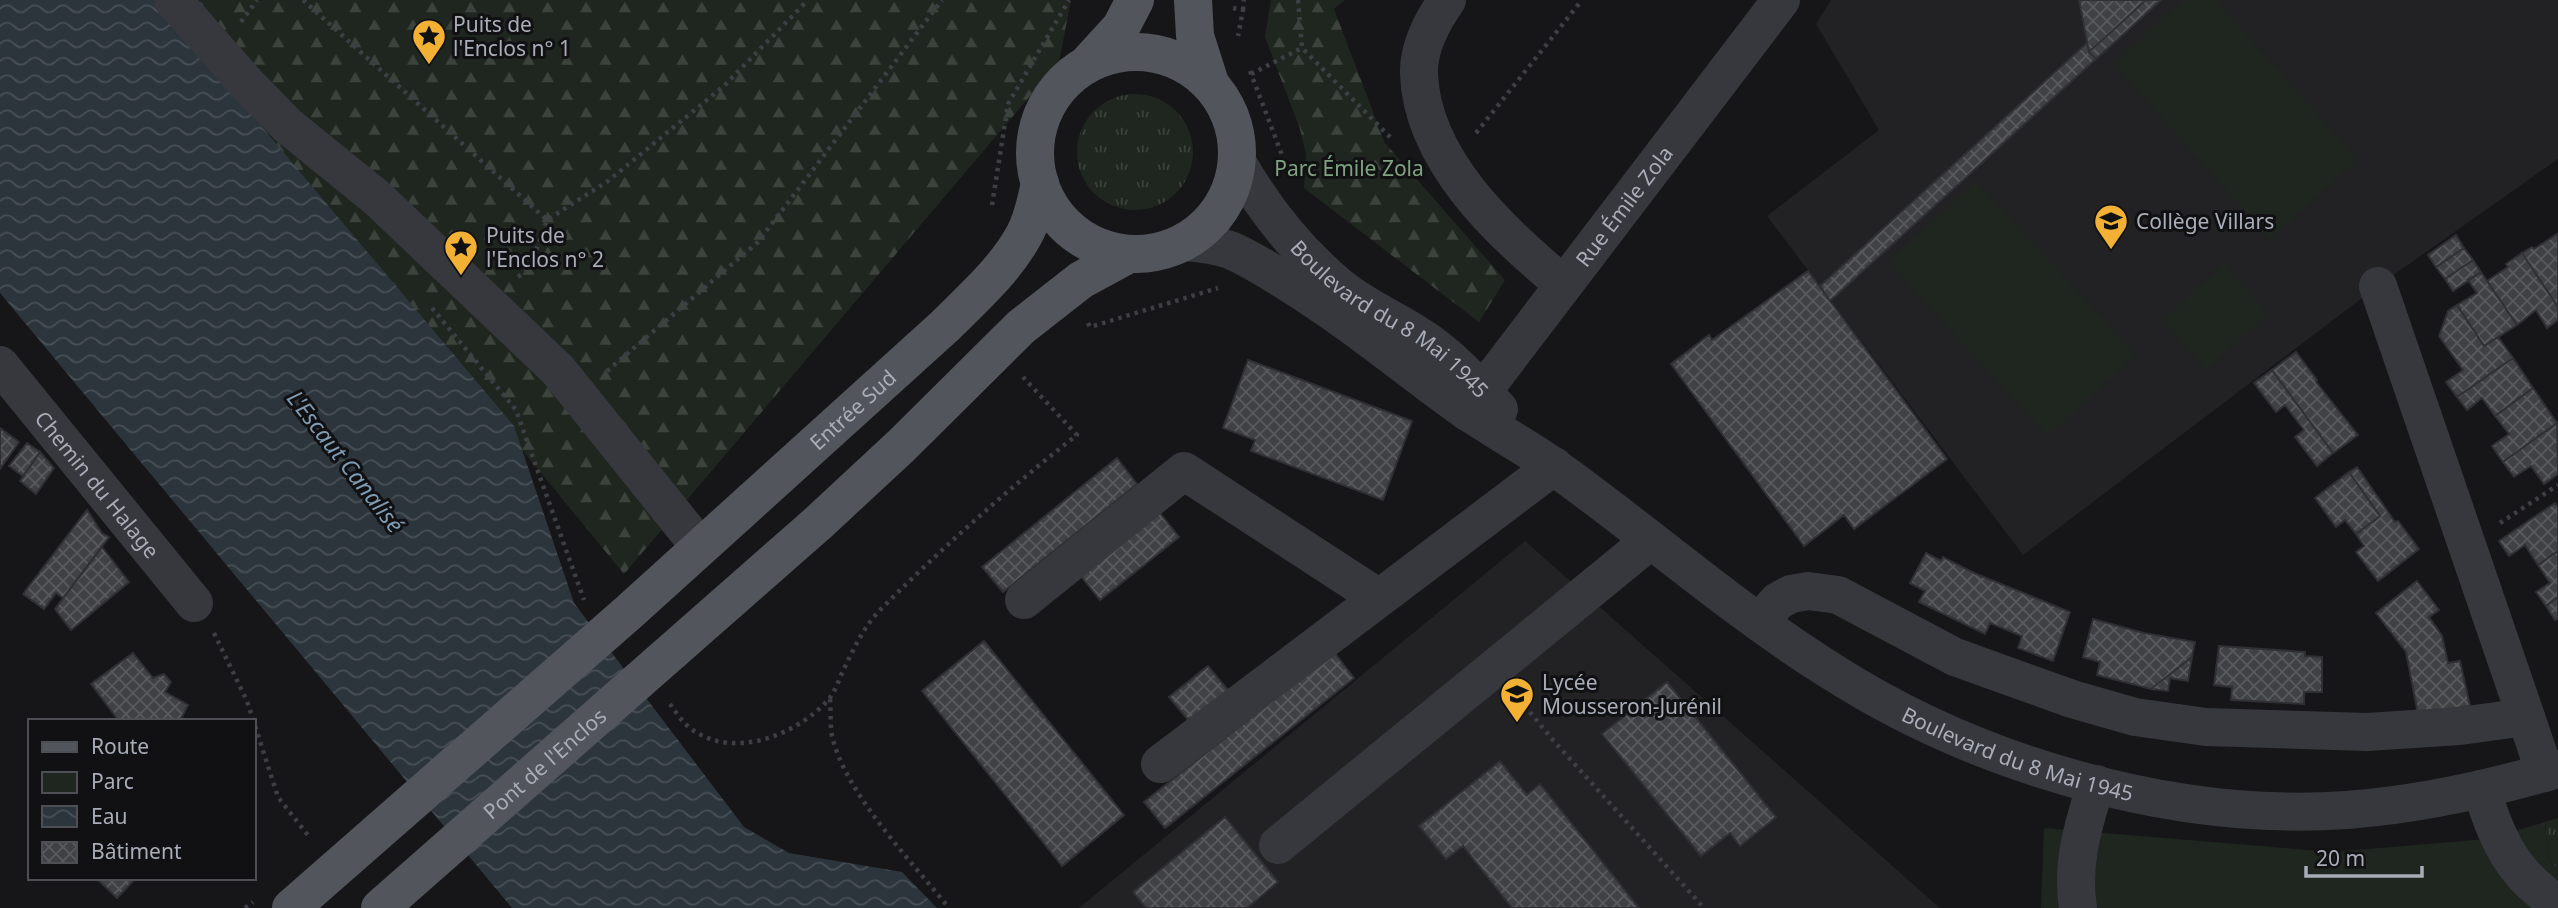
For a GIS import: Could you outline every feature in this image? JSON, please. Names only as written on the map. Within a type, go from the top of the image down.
[{"type":"main road","points":[[1089,62],[1121,27],[1135,0]]},
{"type":"main road","points":[[1193,0],[1195,36],[1210,83]]},
{"type":"main road","points":[[1146,51],[1174,58],[1210,83],[1226,106],[1238,148],[1230,190],[1217,215],[1184,242],[1157,252],[1129,254],[1100,247],[1073,233],[1053,210],[1040,183],[1034,152],[1040,121],[1054,93],[1076,70],[1117,52],[1146,51]]},
{"type":"main road","name":"Entrée Sud","points":[[291,908],[629,612],[945,326],[986,285],[1024,235],[1031,220],[1040,183]]},
{"type":"main road","name":"Pont de l'Enclos","points":[[390,900],[871,475],[1021,327],[1082,280],[1129,254]]},
{"type":"street","points":[[173,0],[287,125],[377,198],[532,343],[580,394],[700,547]]},
{"type":"street","points":[[1447,0],[1423,47],[1419,73],[1426,115],[1436,140],[1464,185],[1492,220],[1563,284]]},
{"type":"street","name":"Rue Émile Zola","points":[[1474,402],[1781,0]]},
{"type":"street","name":"Boulevard du 8 Mai 1945","points":[[1237,163],[1272,219],[1322,270],[1361,302],[1432,345],[1474,402]]},
{"type":"street","name":"Boulevard du 8 Mai 1945","points":[[1184,242],[1229,250],[1265,267],[1352,326],[1474,402],[1553,466],[1759,622],[1833,673],[1912,717],[1995,753],[2096,784],[2175,800],[2266,810],[2344,810],[2425,800],[2551,771]]},
{"type":"street","points":[[2378,286],[2526,717],[2551,771]]},
{"type":"street","name":"Chemin du Halage","points":[[0,365],[194,603]]},
{"type":"street","points":[[1160,764],[1553,466]]},
{"type":"street","points":[[1024,600],[1184,471],[1379,598]]},
{"type":"street","points":[[1278,845],[1651,540]]},
{"type":"street","points":[[1759,622],[1778,601],[1791,594],[1808,591],[1838,595],[1955,657],[2072,699],[2135,717],[2206,727],[2367,732],[2460,726],[2526,717]]},
{"type":"street","points":[[2078,908],[2075,879],[2077,855],[2081,831],[2096,784]]},
{"type":"street","points":[[2482,789],[2492,822],[2510,858],[2522,874],[2558,906]]},
{"type":"path","points":[[303,0],[547,220]]},
{"type":"path","points":[[489,303],[530,267],[547,220],[608,181],[724,86],[808,0]]},
{"type":"path","points":[[580,394],[758,242],[942,0]]},
{"type":"path","points":[[990,214],[1008,104],[1069,0]]},
{"type":"path","points":[[1242,49],[1238,36],[1244,0]]},
{"type":"path","points":[[1230,8],[1243,10]]},
{"type":"path","points":[[1251,75],[1302,48]]},
{"type":"path","points":[[1247,62],[1284,160]]},
{"type":"path","points":[[1085,320],[1090,327],[1230,284]]},
{"type":"path","points":[[2468,545],[2558,485]]},
{"type":"path","points":[[194,603],[236,673],[254,719]]},
{"type":"path","points":[[1494,669],[1553,740],[1704,908]]},
{"type":"path","points":[[830,698],[832,734],[845,772],[892,837],[949,908]]},
{"type":"path","points":[[256,723],[278,797],[312,840]]},
{"type":"shaded area","name":"Collège Villars","points":[[1831,0],[2558,0],[2558,159],[2378,286],[2023,555],[1767,216],[1879,130],[1816,24]]},
{"type":"shaded area","name":"Lycée Mousseron-Jurénil","points":[[1525,541],[1940,908],[1079,908]]},
{"type":"green space","points":[[153,0],[1071,0],[1059,62],[624,574]]},
{"type":"green space","name":"Parc Émile Zola","points":[[1271,0],[1345,0],[1334,9],[1385,143],[1505,280],[1479,322],[1304,188],[1306,155],[1300,129],[1265,37]]},
{"type":"green space","points":[[2183,0],[2216,0],[2358,160],[2270,239],[2113,63]]},
{"type":"green space","points":[[1135,94],[1157,99],[1176,111],[1188,130],[1193,152],[1188,174],[1176,193],[1157,205],[1135,210],[1113,205],[1094,193],[1082,174],[1077,152],[1082,130],[1094,111],[1113,99]]},
{"type":"green space","points":[[1976,181],[2136,355],[2048,436],[1888,262]]},
{"type":"green space","points":[[2224,264],[2268,314],[2206,370],[2162,320]]},
{"type":"green space","points":[[2558,818],[2558,869],[2549,861],[2545,822]]},
{"type":"green space","points":[[2545,822],[2549,861],[2558,869],[2558,908],[2041,908],[2044,828],[2332,852],[2487,839]]},
{"type":"water","name":"L'Escaut Canalisé","points":[[0,0],[155,0],[514,426],[574,603],[744,827],[789,853],[902,872],[937,908],[512,908],[0,293]]},
{"type":"building","points":[[2079,0],[2146,0],[2089,52]]},
{"type":"building","points":[[2146,0],[2161,0],[2096,59],[2089,52]]},
{"type":"building","points":[[2087,43],[2089,52],[2096,59],[1830,301],[1820,286]]},
{"type":"building","points":[[2557,234],[2558,307],[2522,253],[2532,247],[2534,249]]},
{"type":"building","points":[[2456,235],[2464,248],[2436,267],[2428,255]]},
{"type":"building","points":[[2464,248],[2473,260],[2445,279],[2436,267]]},
{"type":"building","points":[[2522,253],[2558,307],[2558,320],[2547,328],[2536,310],[2517,325],[2487,281],[2508,267],[2506,264]]},
{"type":"building","points":[[2473,260],[2481,272],[2453,291],[2445,279]]},
{"type":"building","points":[[1808,271],[1947,459],[1854,529],[1844,515],[1804,546],[1671,364],[1709,335],[1712,340]]},
{"type":"building","points":[[2481,272],[2517,325],[2484,346],[2457,305],[2477,293],[2468,280]]},
{"type":"building","points":[[2457,305],[2484,346],[2498,337],[2513,358],[2457,397],[2446,382],[2463,370],[2439,336],[2448,311]]},
{"type":"building","points":[[2296,352],[2358,435],[2333,453],[2272,370]]},
{"type":"building","points":[[2513,358],[2533,388],[2495,416],[2482,398],[2467,410],[2457,397]]},
{"type":"building","points":[[1248,360],[1412,421],[1383,500],[1251,451],[1255,440],[1223,428]]},
{"type":"building","points":[[2272,370],[2333,453],[2317,466],[2295,437],[2304,430],[2285,405],[2276,412],[2254,383]]},
{"type":"building","points":[[2533,388],[2557,423],[2503,462],[2492,446],[2509,434],[2495,416]]},
{"type":"building","points":[[2557,423],[2558,474],[2544,484],[2531,466],[2514,477],[2503,462]]},
{"type":"building","points":[[0,428],[19,442],[0,469]]},
{"type":"building","points":[[27,443],[40,452],[23,476],[9,466]]},
{"type":"building","points":[[40,452],[54,468],[36,494],[20,481]]},
{"type":"building","points":[[1117,458],[1137,484],[1003,592],[982,567]]},
{"type":"building","points":[[2357,467],[2395,522],[2398,521],[2419,549],[2378,581],[2356,552],[2364,546],[2356,534],[2380,516],[2349,472]]},
{"type":"building","points":[[2349,472],[2380,516],[2356,534],[2345,520],[2336,527],[2315,498]]},
{"type":"building","points":[[2555,503],[2558,507],[2558,551],[2538,565],[2525,545],[2509,556],[2499,541]]},
{"type":"building","points":[[87,510],[102,533],[109,537],[63,598],[56,593],[44,609],[23,594]]},
{"type":"building","points":[[1160,513],[1179,537],[1100,600],[1080,575]]},
{"type":"building","points":[[102,547],[129,582],[71,630],[55,609]]},
{"type":"building","points":[[2558,551],[2558,597],[2546,606],[2536,592],[2550,583],[2538,565]]},
{"type":"building","points":[[1926,553],[1941,561],[1943,557],[1974,573],[2070,612],[2053,661],[2018,648],[2022,636],[1990,623],[1985,634],[1919,602],[1925,591],[1910,583]]},
{"type":"building","points":[[2417,581],[2439,610],[2429,617],[2442,636],[2448,663],[2460,661],[2470,706],[2418,714],[2406,652],[2376,613]]},
{"type":"building","points":[[2558,597],[2558,619],[2555,620],[2546,606]]},
{"type":"building","points":[[2093,619],[2144,633],[2195,642],[2192,657],[2151,689],[2097,675],[2100,662],[2083,657]]},
{"type":"building","points":[[984,641],[1124,815],[1062,866],[922,691]]},
{"type":"building","points":[[2219,646],[2305,652],[2305,656],[2322,657],[2322,692],[2304,692],[2304,704],[2231,700],[2232,687],[2214,685]]},
{"type":"building","points":[[1334,652],[1354,678],[1165,828],[1144,802]]},
{"type":"building","points":[[133,653],[153,678],[164,674],[171,682],[165,692],[188,705],[181,719],[117,719],[91,684]]},
{"type":"building","points":[[2192,657],[2188,681],[2170,678],[2168,691],[2151,689]]},
{"type":"building","points":[[1208,666],[1228,690],[1189,721],[1169,697]]},
{"type":"building","points":[[1667,682],[1776,817],[1740,846],[1730,833],[1701,856],[1602,734]]},
{"type":"building","points":[[1500,761],[1527,795],[1540,784],[1639,908],[1512,908],[1463,846],[1446,859],[1419,826]]},
{"type":"building","points":[[1225,817],[1278,882],[1247,908],[1146,908],[1133,892]]},
{"type":"building","points":[[98,880],[134,880],[117,898]]},
{"type":"place","name":"Puits de l'Enclos n° 1","points":[[429,66]]},
{"type":"place","name":"Collège Villars","points":[[2111,251]]},
{"type":"place","name":"Puits de l'Enclos n° 2","points":[[461,277]]},
{"type":"place","name":"Lycée Mousseron-Jurénil","points":[[1517,724]]}]
